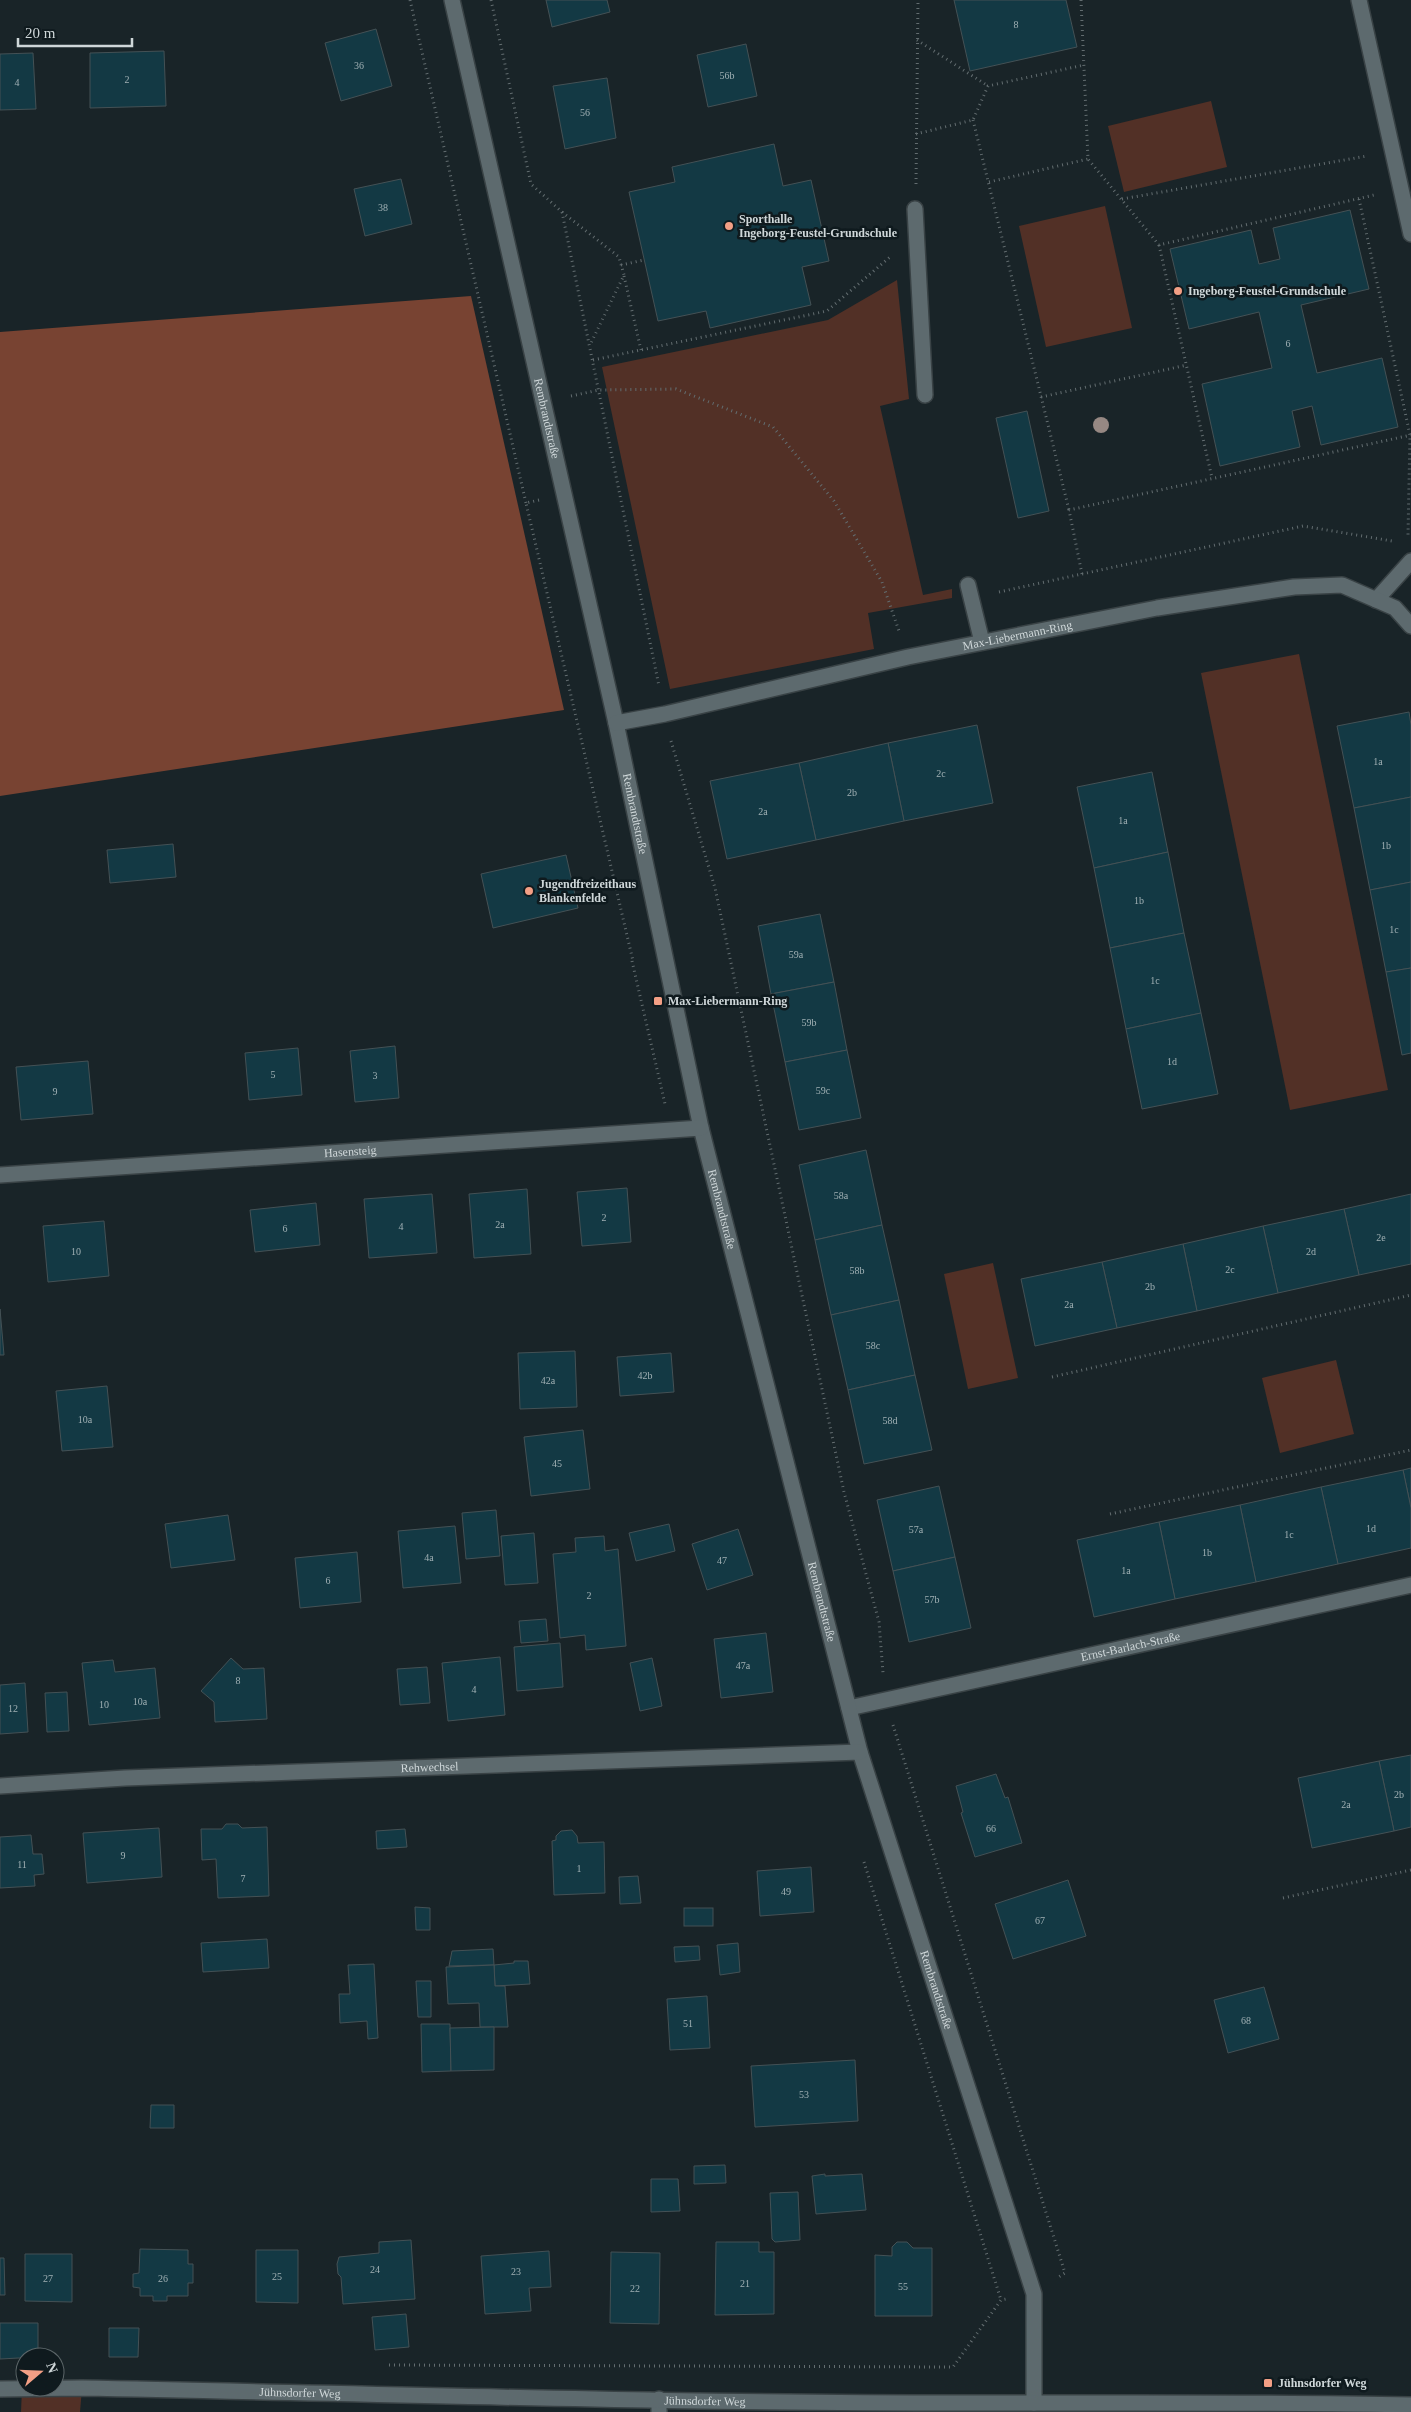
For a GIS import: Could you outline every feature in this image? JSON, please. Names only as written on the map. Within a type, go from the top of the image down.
[{"type":"street","name":"Rembrandtstraße","points":[[452,0],[616,723],[701,1128],[860,1752],[1034,2294],[1033,2407]]},
{"type":"street","points":[[1359,0],[1411,234]]},
{"type":"street","points":[[915,209],[925,395]]},
{"type":"street","points":[[1376,600],[1411,561]]},
{"type":"street","name":"Max-Liebermann-Ring","points":[[616,723],[665,714],[908,657],[982,642],[1157,608],[1294,587],[1342,585],[1395,608],[1411,626]]},
{"type":"street","points":[[970,591],[982,642]]},
{"type":"street","name":"Hasensteig","points":[[0,1175],[701,1128]]},
{"type":"street","name":"Ernst-Barlach-Straße","points":[[849,1708],[885,1702],[1411,1584]]},
{"type":"street","name":"Rehwechsel","points":[[0,1786],[125,1778],[860,1752]]},
{"type":"street","name":"Jühnsdorfer Weg","points":[[0,2388],[91,2388],[659,2406],[1411,2405]]},
{"type":"path","points":[[410,0],[632,961],[664,954]]},
{"type":"path","points":[[491,0],[531,184],[562,212],[620,257],[641,350]]},
{"type":"path","points":[[915,209],[918,0]]},
{"type":"path","points":[[1081,0],[1088,158],[1159,245],[1212,478]]},
{"type":"path","points":[[917,40],[988,86],[1084,65]]},
{"type":"path","points":[[988,86],[973,120],[1069,510],[1082,574]]},
{"type":"path","points":[[916,134],[973,120]]},
{"type":"path","points":[[1121,199],[1392,151]]},
{"type":"path","points":[[988,182],[1088,158]]},
{"type":"path","points":[[1159,245],[1401,189]]},
{"type":"path","points":[[1359,199],[1411,435],[1408,544]]},
{"type":"path","points":[[379,2364],[953,2367],[1001,2300],[1034,2294],[1065,2273],[885,1702],[879,1622],[844,1492],[715,888],[674,757],[562,212]]},
{"type":"path","points":[[593,360],[827,310],[917,235]]},
{"type":"path","points":[[621,265],[644,260]]},
{"type":"path","points":[[590,346],[624,276]]},
{"type":"path","points":[[1041,398],[1187,364]]},
{"type":"path","points":[[543,402],[599,390],[676,389],[773,427],[834,501],[882,582],[908,657]]},
{"type":"path","points":[[1069,510],[1411,435]]},
{"type":"path","points":[[526,503],[563,493]]},
{"type":"path","points":[[970,591],[1082,574],[1303,526],[1398,542]]},
{"type":"path","points":[[1052,1376],[1411,1295]]},
{"type":"path","points":[[1110,1514],[1411,1450]]},
{"type":"path","points":[[1283,1898],[1411,1870]]},
{"type":"shaded area","points":[[1211,101],[1227,167],[1124,192],[1108,126]]},
{"type":"shaded area","points":[[1105,206],[1132,328],[1046,347],[1019,226]]},
{"type":"shaded area","points":[[897,280],[909,399],[880,406],[923,595],[952,589],[952,598],[868,613],[874,649],[670,689],[602,367],[828,320]]},
{"type":"shaded area","points":[[471,296],[564,710],[0,796],[0,332]]},
{"type":"shaded area","points":[[1299,654],[1388,1090],[1290,1110],[1201,673]]},
{"type":"shaded area","points":[[993,1263],[1018,1378],[968,1389],[944,1274]]},
{"type":"shaded area","points":[[1336,1360],[1354,1434],[1280,1453],[1262,1378]]},
{"type":"shaded area","points":[[65,2388],[82,2388],[80,2412],[21,2412],[22,2397],[65,2397]]},
{"type":"building","points":[[546,0],[607,0],[610,12],[552,27]]},
{"type":"building","points":[[954,0],[1066,0],[1077,47],[970,71]]},
{"type":"building","points":[[376,29],[392,86],[341,101],[325,43]]},
{"type":"building","points":[[746,44],[757,96],[708,107],[697,55]]},
{"type":"building","points":[[164,51],[166,106],[90,108],[90,53]]},
{"type":"building","points":[[33,53],[36,109],[0,110],[0,54]]},
{"type":"building","points":[[607,78],[616,138],[565,149],[553,86]]},
{"type":"building","name":"Sporthalle Ingeborg-Feustel-Grundschule","points":[[774,144],[783,186],[811,180],[829,261],[802,267],[811,305],[710,328],[706,311],[658,321],[629,192],[675,182],[672,167]]},
{"type":"building","points":[[401,179],[412,224],[365,236],[354,189]]},
{"type":"building","points":[[1350,210],[1369,289],[1301,305],[1317,373],[1382,358],[1398,427],[1321,445],[1312,406],[1292,411],[1300,447],[1220,466],[1202,384],[1272,368],[1259,312],[1189,329],[1170,249],[1251,230],[1259,264],[1280,259],[1273,228]]},
{"type":"building","points":[[1027,411],[1049,511],[1018,518],[996,418]]},
{"type":"building","points":[[1409,712],[1411,725],[1411,797],[1354,808],[1337,726]]},
{"type":"building","points":[[977,725],[993,803],[904,821],[888,743]]},
{"type":"building","points":[[888,743],[904,821],[816,840],[799,763]]},
{"type":"building","points":[[799,763],[816,840],[727,859],[710,781]]},
{"type":"building","points":[[1152,772],[1168,852],[1094,868],[1077,787]]},
{"type":"building","points":[[1411,797],[1411,882],[1370,890],[1354,808]]},
{"type":"building","points":[[173,844],[176,877],[110,883],[107,850]]},
{"type":"building","points":[[1168,852],[1184,933],[1110,948],[1094,868]]},
{"type":"building","name":"Jugendfreizeithaus Blankenfelde","points":[[566,855],[578,908],[493,928],[481,874]]},
{"type":"building","points":[[1411,882],[1411,968],[1386,972],[1370,890]]},
{"type":"building","points":[[820,914],[834,982],[771,994],[758,926]]},
{"type":"building","points":[[1184,933],[1201,1013],[1126,1029],[1110,948]]},
{"type":"building","points":[[1411,968],[1411,1053],[1402,1055],[1386,972]]},
{"type":"building","points":[[834,982],[847,1050],[785,1062],[771,994]]},
{"type":"building","points":[[1201,1013],[1218,1094],[1142,1109],[1126,1029]]},
{"type":"building","points":[[395,1046],[399,1098],[355,1102],[350,1051]]},
{"type":"building","points":[[298,1048],[302,1095],[249,1100],[245,1053]]},
{"type":"building","points":[[847,1050],[861,1118],[799,1130],[785,1062]]},
{"type":"building","points":[[88,1061],[93,1114],[21,1120],[16,1067]]},
{"type":"building","points":[[866,1150],[882,1225],[815,1240],[799,1165]]},
{"type":"building","points":[[627,1188],[631,1242],[582,1246],[577,1192]]},
{"type":"building","points":[[527,1189],[531,1254],[474,1258],[469,1194]]},
{"type":"building","points":[[432,1194],[437,1253],[369,1258],[364,1199]]},
{"type":"building","points":[[1411,1194],[1411,1264],[1359,1275],[1344,1209]]},
{"type":"building","points":[[316,1203],[320,1245],[255,1252],[250,1210]]},
{"type":"building","points":[[1344,1209],[1359,1275],[1278,1293],[1263,1226]]},
{"type":"building","points":[[104,1221],[109,1276],[48,1282],[43,1226]]},
{"type":"building","points":[[882,1225],[899,1300],[831,1315],[815,1240]]},
{"type":"building","points":[[1263,1226],[1278,1293],[1197,1311],[1183,1244]]},
{"type":"building","points":[[1183,1244],[1197,1311],[1117,1328],[1102,1262]]},
{"type":"building","points":[[1102,1262],[1117,1328],[1035,1346],[1021,1279]]},
{"type":"building","points":[[899,1300],[915,1375],[848,1390],[831,1315]]},
{"type":"building","points":[[0,1309],[4,1355],[0,1355]]},
{"type":"building","points":[[575,1351],[577,1407],[520,1409],[518,1353]]},
{"type":"building","points":[[671,1353],[674,1392],[620,1396],[617,1357]]},
{"type":"building","points":[[915,1375],[932,1450],[864,1464],[848,1390]]},
{"type":"building","points":[[107,1386],[113,1447],[62,1451],[56,1391]]},
{"type":"building","points":[[583,1430],[590,1489],[531,1496],[524,1437]]},
{"type":"building","points":[[1411,1468],[1411,1508],[1403,1470]]},
{"type":"building","points":[[1403,1470],[1411,1508],[1411,1548],[1338,1564],[1321,1487]]},
{"type":"building","points":[[939,1486],[955,1557],[893,1571],[877,1500]]},
{"type":"building","points":[[1321,1487],[1338,1564],[1256,1582],[1240,1505]]},
{"type":"building","points":[[1240,1505],[1256,1582],[1175,1599],[1159,1522]]},
{"type":"building","points":[[496,1510],[500,1556],[466,1559],[462,1513]]},
{"type":"building","points":[[228,1515],[235,1560],[171,1568],[165,1524]]},
{"type":"building","points":[[1159,1522],[1175,1599],[1094,1617],[1077,1540]]},
{"type":"building","points":[[669,1524],[675,1551],[636,1561],[629,1533]]},
{"type":"building","points":[[455,1526],[461,1583],[403,1588],[398,1531]]},
{"type":"building","points":[[738,1529],[753,1575],[707,1590],[692,1544]]},
{"type":"building","points":[[534,1533],[538,1583],[505,1585],[501,1536]]},
{"type":"building","points":[[604,1536],[605,1551],[618,1549],[626,1646],[586,1650],[585,1635],[560,1638],[553,1554],[576,1552],[575,1538]]},
{"type":"building","points":[[357,1552],[361,1602],[300,1608],[295,1558]]},
{"type":"building","points":[[955,1557],[971,1628],[909,1642],[893,1571]]},
{"type":"building","points":[[546,1619],[548,1641],[521,1643],[519,1621]]},
{"type":"building","points":[[766,1633],[773,1692],[721,1698],[714,1639]]},
{"type":"building","points":[[560,1643],[563,1687],[517,1691],[514,1647]]},
{"type":"building","points":[[500,1657],[505,1715],[448,1721],[442,1663]]},
{"type":"building","points":[[231,1658],[243,1669],[264,1668],[267,1719],[215,1722],[214,1702],[201,1691]]},
{"type":"building","points":[[652,1658],[662,1706],[640,1711],[630,1663]]},
{"type":"building","points":[[113,1660],[115,1672],[155,1668],[160,1718],[89,1725],[82,1663]]},
{"type":"building","points":[[427,1667],[430,1703],[400,1705],[397,1669]]},
{"type":"building","points":[[25,1683],[28,1732],[0,1734],[0,1685]]},
{"type":"building","points":[[67,1692],[69,1731],[47,1732],[45,1693]]},
{"type":"building","points":[[1411,1755],[1411,1827],[1394,1831],[1379,1761]]},
{"type":"building","points":[[1379,1761],[1394,1831],[1312,1848],[1298,1778]]},
{"type":"building","points":[[996,1774],[1005,1798],[1008,1797],[1022,1843],[975,1857],[961,1813],[963,1812],[956,1786]]},
{"type":"building","points":[[226,1824],[238,1824],[242,1828],[267,1827],[269,1896],[218,1898],[216,1859],[202,1860],[201,1829],[222,1829]]},
{"type":"building","points":[[159,1828],[162,1877],[87,1883],[83,1833]]},
{"type":"building","points":[[405,1829],[407,1847],[377,1849],[376,1831]]},
{"type":"building","points":[[572,1830],[577,1836],[578,1843],[604,1842],[605,1893],[554,1895],[552,1841],[556,1840],[556,1836],[561,1831]]},
{"type":"building","points":[[31,1835],[33,1854],[42,1854],[44,1874],[34,1875],[35,1886],[0,1888],[0,1837]]},
{"type":"building","points":[[811,1867],[814,1912],[760,1916],[757,1871]]},
{"type":"building","points":[[638,1876],[641,1903],[620,1904],[619,1877]]},
{"type":"building","points":[[1068,1880],[1086,1936],[1013,1959],[995,1904]]},
{"type":"building","points":[[415,1907],[430,1908],[430,1930],[416,1930]]},
{"type":"building","points":[[684,1908],[713,1908],[713,1926],[684,1926]]},
{"type":"building","points":[[267,1939],[269,1968],[203,1972],[201,1943]]},
{"type":"building","points":[[738,1943],[740,1972],[720,1975],[717,1945]]},
{"type":"building","points":[[699,1946],[700,1960],[675,1962],[674,1947]]},
{"type":"building","points":[[493,1949],[494,1965],[449,1966],[452,1951]]},
{"type":"building","points":[[514,1961],[528,1961],[530,1984],[495,1986],[494,1965],[514,1963]]},
{"type":"building","points":[[374,1964],[378,2038],[368,2039],[367,2021],[340,2023],[339,1994],[350,1994],[348,1965]]},
{"type":"building","points":[[494,1965],[495,1986],[505,1986],[508,2027],[480,2027],[479,2003],[448,2004],[446,1967]]},
{"type":"building","points":[[416,1981],[431,1981],[431,2017],[418,2017]]},
{"type":"building","points":[[1264,1987],[1279,2039],[1228,2053],[1214,2000]]},
{"type":"building","points":[[707,1996],[710,2048],[670,2050],[667,1999]]},
{"type":"building","points":[[421,2024],[450,2024],[451,2071],[422,2072]]},
{"type":"building","points":[[494,2027],[494,2070],[451,2071],[450,2028]]},
{"type":"building","points":[[855,2060],[858,2121],[755,2127],[751,2066]]},
{"type":"building","points":[[151,2105],[174,2105],[174,2128],[150,2128]]},
{"type":"building","points":[[725,2165],[726,2183],[694,2184],[694,2166]]},
{"type":"building","points":[[825,2174],[825,2176],[862,2174],[866,2210],[816,2214],[812,2176]]},
{"type":"building","points":[[651,2179],[678,2179],[680,2211],[651,2212]]},
{"type":"building","points":[[798,2192],[800,2240],[775,2242],[772,2239],[770,2193]]},
{"type":"building","points":[[411,2240],[415,2299],[343,2304],[341,2277],[338,2274],[337,2264],[339,2257],[379,2253],[379,2242]]},
{"type":"building","points":[[716,2242],[759,2242],[759,2252],[774,2252],[774,2314],[715,2315]]},
{"type":"building","points":[[897,2242],[907,2242],[913,2248],[932,2248],[932,2316],[875,2316],[875,2255],[892,2256],[892,2247]]},
{"type":"building","points":[[140,2249],[188,2250],[188,2264],[193,2264],[193,2283],[188,2283],[188,2296],[167,2296],[167,2301],[153,2301],[153,2296],[140,2296],[140,2288],[133,2287],[133,2274],[139,2273]]},
{"type":"building","points":[[256,2250],[298,2250],[298,2303],[256,2302]]},
{"type":"building","points":[[549,2251],[551,2287],[529,2288],[531,2311],[485,2314],[481,2256]]},
{"type":"building","points":[[611,2252],[660,2253],[659,2324],[610,2323]]},
{"type":"building","points":[[25,2254],[72,2254],[72,2302],[25,2301]]},
{"type":"building","points":[[0,2258],[4,2258],[5,2295],[0,2295]]},
{"type":"building","points":[[406,2314],[409,2347],[375,2350],[372,2317]]},
{"type":"building","points":[[0,2323],[38,2323],[38,2347],[15,2347],[15,2358],[0,2359]]},
{"type":"building","points":[[109,2328],[139,2328],[138,2357],[109,2357]]},
{"type":"place","name":"Sporthalle Ingeborg-Feustel-Grundschule","points":[[729,226]]},
{"type":"place","name":"Ingeborg-Feustel-Grundschule","points":[[1178,291]]},
{"type":"place","name":"Jugendfreizeithaus Blankenfelde","points":[[529,891]]},
{"type":"place","name":"Max-Liebermann-Ring","points":[[658,1001]]},
{"type":"place","name":"Jühnsdorfer Weg","points":[[1268,2383]]}]
